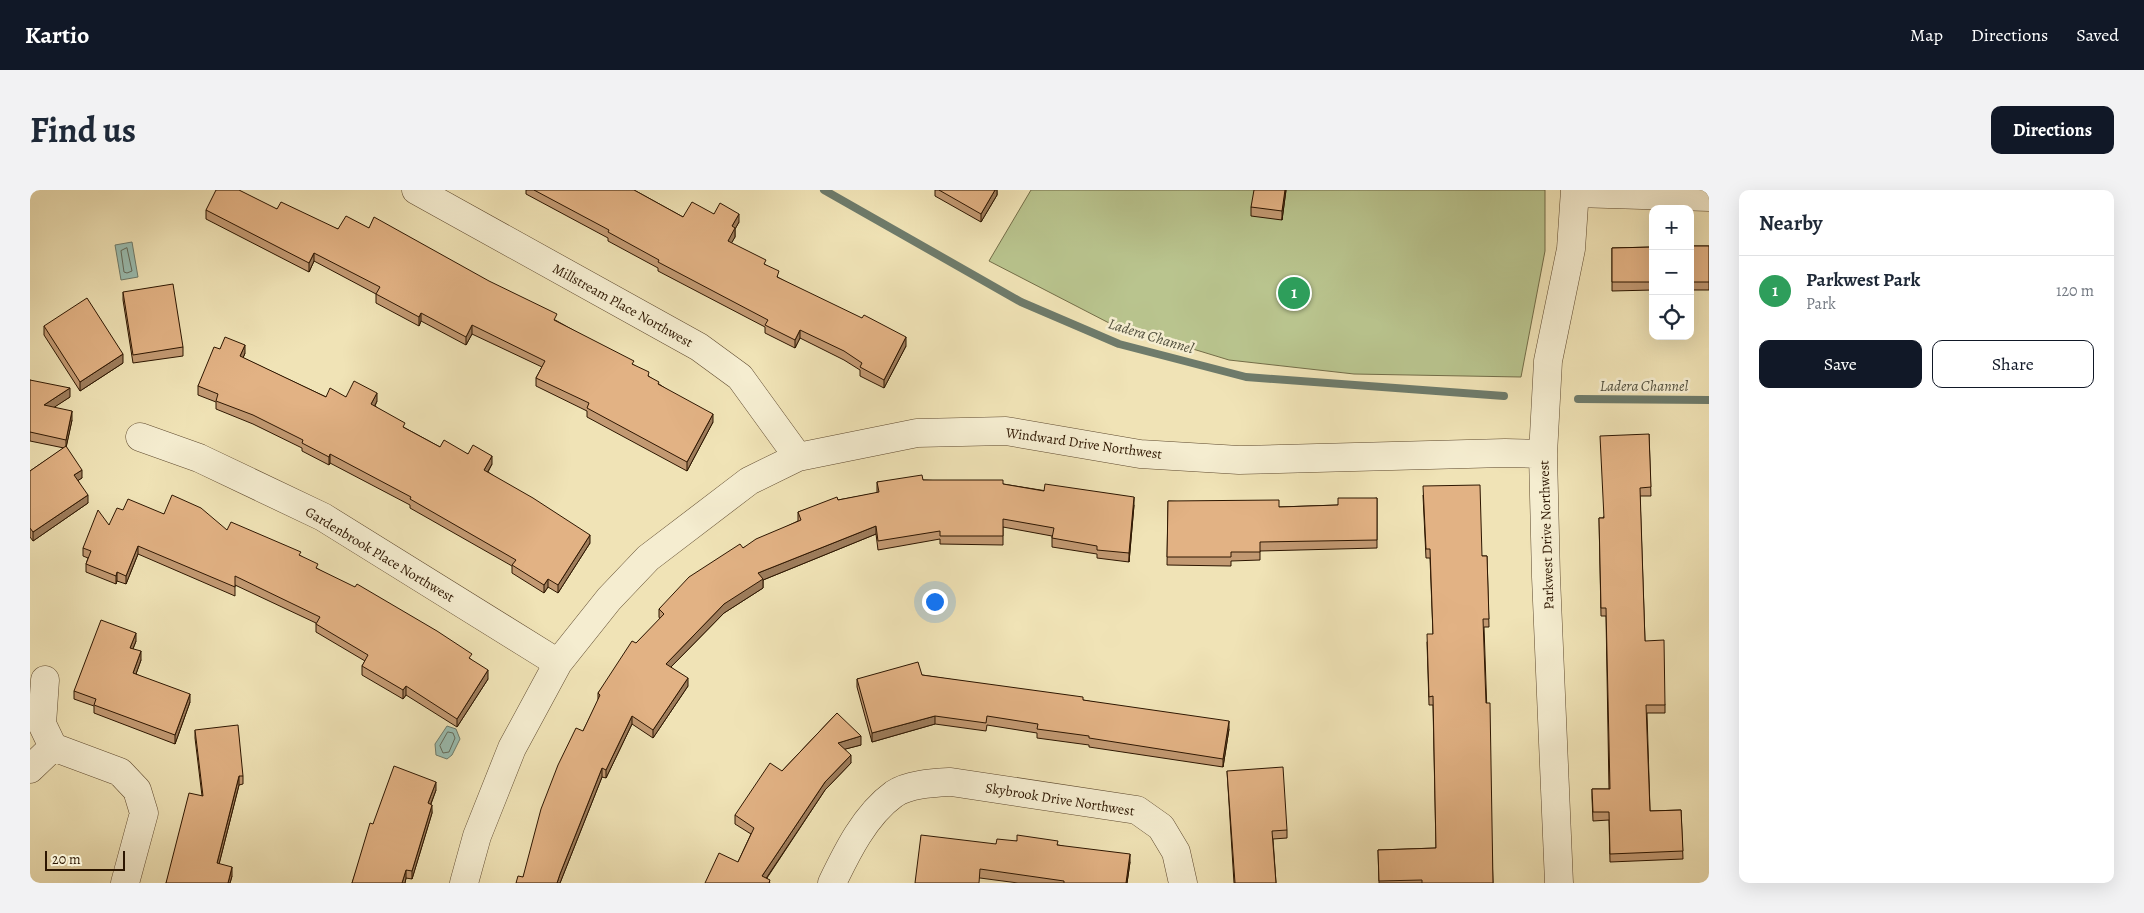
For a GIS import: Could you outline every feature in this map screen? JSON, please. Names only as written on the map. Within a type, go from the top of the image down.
[{"type":"street","name":"Millstream Place Northwest","points":[[416,190],[699,347],[740,377],[798,457]]},
{"type":"street","points":[[1575,192],[1709,197]]},
{"type":"street","name":"Parkwest Drive Northwest","points":[[1559,883],[1546,577],[1543,454],[1548,361],[1571,249],[1575,192]]},
{"type":"street","name":"Windward Drive Northwest","points":[[464,883],[477,836],[512,748],[558,663],[609,599],[648,558],[749,481],[798,457],[917,433],[1006,431],[1140,454],[1240,460],[1505,453],[1543,454]]},
{"type":"street","name":"Gardenbrook Place Northwest","points":[[140,436],[200,458],[323,517],[558,663]]},
{"type":"street","points":[[45,680],[42,724],[53,747],[120,772],[137,790],[144,812],[125,883]]},
{"type":"street","points":[[30,769],[53,747]]},
{"type":"street","name":"Skybrook Drive Northwest","points":[[832,883],[847,852],[870,817],[895,794],[925,783],[951,782],[1137,810],[1161,827],[1176,852],[1183,883]]},
{"type":"green space","points":[[1031,190],[1545,190],[1545,251],[1521,377],[1354,374],[1229,360],[1111,324],[989,261]]},
{"type":"water","points":[[132,242],[138,277],[121,280],[115,245]]},
{"type":"water","points":[[447,726],[456,729],[460,739],[452,755],[447,759],[436,755],[435,744]]},
{"type":"building","points":[[216,190],[239,190],[277,209],[281,202],[338,229],[346,216],[369,228],[374,217],[489,281],[557,314],[554,320],[634,361],[632,364],[649,372],[648,376],[659,382],[658,384],[713,414],[687,462],[587,408],[589,403],[536,378],[545,361],[472,325],[466,337],[421,313],[419,317],[376,294],[380,287],[314,253],[309,263],[206,210]]},
{"type":"building","points":[[534,190],[634,190],[683,217],[692,202],[714,214],[720,203],[739,214],[732,226],[735,228],[728,241],[766,260],[764,264],[779,271],[777,277],[862,318],[864,315],[906,337],[884,380],[860,367],[862,363],[844,351],[800,330],[795,340],[765,325],[768,320],[658,262],[659,260],[608,232],[609,230]]},
{"type":"building","points":[[939,190],[995,190],[981,214]]},
{"type":"building","points":[[1254,190],[1285,190],[1282,211],[1251,207]]},
{"type":"building","points":[[1694,246],[1709,246],[1709,282],[1694,282]]},
{"type":"building","points":[[1649,247],[1649,282],[1612,282],[1612,248]]},
{"type":"building","points":[[173,284],[183,347],[133,355],[123,292]]},
{"type":"building","points":[[87,298],[123,354],[80,382],[44,326]]},
{"type":"building","points":[[225,337],[245,345],[240,356],[326,397],[330,388],[346,397],[354,381],[377,393],[371,404],[405,423],[403,427],[440,447],[444,440],[468,454],[473,445],[492,456],[484,470],[533,498],[590,535],[558,585],[548,579],[544,585],[512,565],[516,560],[410,499],[411,497],[330,454],[329,457],[302,443],[303,440],[253,415],[216,401],[218,394],[198,386],[214,347],[220,349]]},
{"type":"building","points":[[30,380],[70,388],[44,405],[72,411],[66,440],[30,432]]},
{"type":"building","points":[[1649,434],[1651,487],[1640,488],[1645,641],[1664,640],[1665,705],[1646,705],[1650,811],[1681,810],[1683,851],[1610,854],[1609,812],[1593,812],[1592,789],[1610,789],[1606,608],[1601,608],[1599,518],[1604,518],[1600,436]]},
{"type":"building","points":[[66,446],[82,470],[74,475],[88,495],[33,532],[30,528],[30,471]]},
{"type":"building","points":[[922,475],[923,480],[1003,480],[1003,484],[1044,491],[1045,484],[1134,497],[1129,553],[1097,550],[1097,546],[1052,538],[1054,528],[1003,519],[1003,536],[940,536],[940,531],[878,541],[876,526],[758,573],[763,579],[724,604],[666,664],[688,678],[653,730],[632,716],[606,770],[602,768],[557,883],[516,883],[518,876],[523,877],[541,809],[558,765],[576,728],[583,731],[600,695],[598,693],[632,641],[636,643],[664,614],[659,609],[689,577],[740,544],[743,548],[756,539],[801,520],[798,512],[837,497],[838,500],[879,492],[877,482]]},
{"type":"building","points":[[1480,485],[1482,556],[1487,556],[1489,619],[1483,619],[1486,703],[1490,703],[1493,883],[1422,883],[1422,880],[1379,881],[1378,850],[1436,848],[1433,696],[1429,697],[1427,634],[1433,634],[1430,549],[1426,549],[1423,486]]},
{"type":"building","points":[[172,495],[201,508],[227,530],[231,522],[301,552],[299,555],[318,564],[316,568],[355,587],[357,584],[472,654],[469,658],[488,670],[457,719],[406,686],[403,690],[362,666],[368,655],[316,624],[320,617],[235,576],[235,587],[138,546],[126,576],[117,572],[116,576],[86,564],[91,551],[83,548],[98,510],[109,525],[117,508],[123,510],[128,499],[164,514]]},
{"type":"building","points":[[1338,498],[1377,498],[1377,540],[1260,542],[1260,552],[1231,552],[1231,557],[1167,557],[1168,501],[1279,500],[1279,507],[1338,505]]},
{"type":"building","points":[[101,620],[136,633],[130,648],[141,651],[133,673],[190,694],[175,735],[94,705],[96,699],[74,691]]},
{"type":"building","points":[[918,662],[922,675],[1083,697],[1083,700],[1229,721],[1223,759],[1037,729],[1038,724],[987,716],[986,723],[935,716],[872,733],[857,679]]},
{"type":"building","points":[[837,713],[861,736],[838,743],[851,755],[825,782],[762,876],[770,880],[769,883],[705,883],[719,853],[738,862],[754,828],[735,815],[770,763],[782,771]]},
{"type":"building","points":[[238,725],[243,776],[239,776],[217,863],[232,867],[228,883],[166,883],[189,793],[203,796],[195,730]]},
{"type":"building","points":[[394,766],[436,782],[428,803],[432,805],[412,871],[406,870],[402,883],[352,883],[370,823],[373,824]]},
{"type":"building","points":[[1283,767],[1287,830],[1272,831],[1276,883],[1235,883],[1227,771]]},
{"type":"building","points":[[921,835],[996,844],[997,839],[1017,841],[1017,835],[1058,841],[1057,845],[1130,854],[1126,883],[1064,883],[1064,881],[980,869],[979,883],[915,883]]},
{"type":"waterway","name":"Ladera Channel","points":[[824,190],[1021,302],[1119,344],[1246,377],[1504,396]]},
{"type":"waterway","name":"Ladera Channel","points":[[1578,399],[1709,400]]},
{"type":"place","name":"Parkwest Park","points":[[1294,293]]}]
